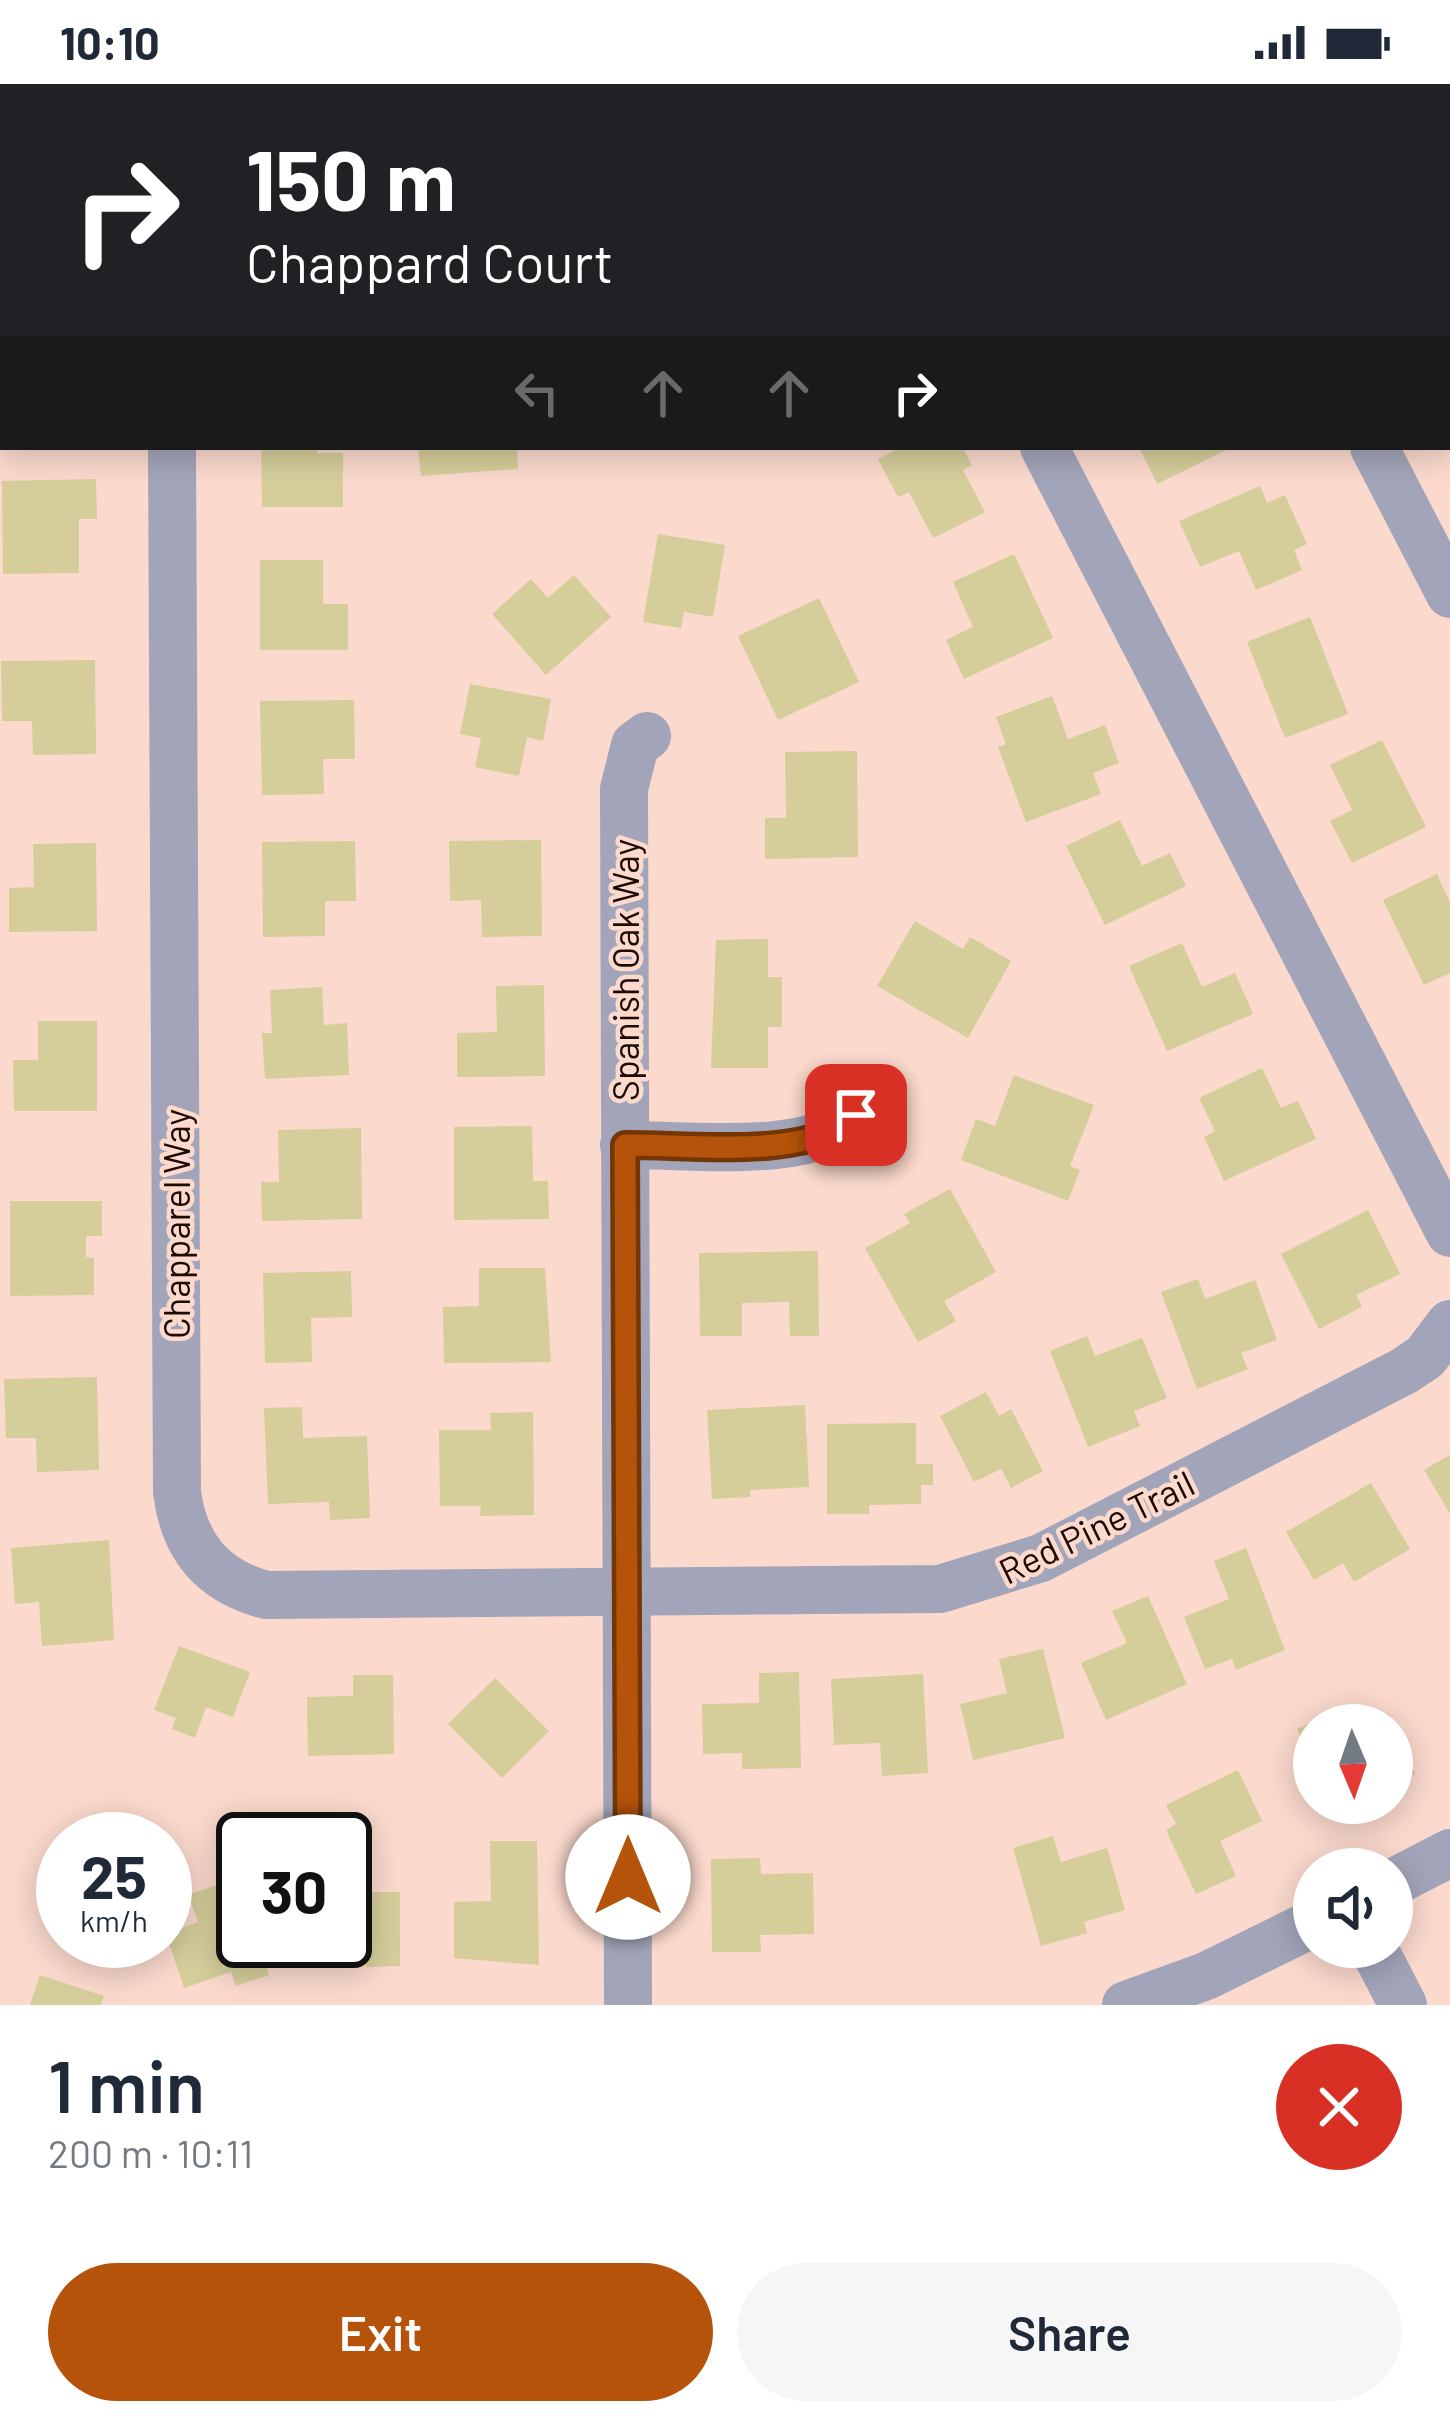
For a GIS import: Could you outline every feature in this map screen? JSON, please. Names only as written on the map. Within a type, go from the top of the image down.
[{"type":"street","name":"Chapparel Way","points":[[172,450],[177,1468],[180,1516],[189,1539],[221,1577],[266,1595],[626,1594]]},
{"type":"street","points":[[1046,450],[1450,1233]]},
{"type":"street","points":[[1376,450],[1450,593]]},
{"type":"street","name":"Spanish Oak Way","points":[[628,2005],[624,789],[634,746],[647,736]]},
{"type":"street","points":[[625,1145],[795,1143],[842,1130],[856,1115]]},
{"type":"street","name":"Red Pine Trail","points":[[626,1594],[914,1592],[992,1578],[1041,1558],[1405,1371],[1425,1357],[1450,1324]]},
{"type":"street","points":[[1413,1872],[1450,1853]]},
{"type":"street","points":[[1126,2005],[1206,1976],[1293,1933]]},
{"type":"street","points":[[1383,1968],[1402,2005]]},
{"type":"building","points":[[261,450],[343,453],[343,507],[262,507]]},
{"type":"building","points":[[418,450],[517,450],[518,469],[421,476]]},
{"type":"building","points":[[895,450],[964,450],[972,465],[963,470],[985,512],[933,538],[909,492],[898,497],[878,459]]},
{"type":"building","points":[[1140,450],[1226,450],[1157,484]]},
{"type":"building","points":[[96,479],[97,519],[79,519],[79,573],[3,574],[2,481]]},
{"type":"building","points":[[1260,486],[1267,503],[1285,495],[1307,544],[1294,550],[1302,570],[1256,590],[1239,551],[1200,567],[1179,521]]},
{"type":"building","points":[[658,534],[725,545],[713,617],[684,612],[681,628],[643,622]]},
{"type":"building","points":[[1014,554],[1053,638],[964,679],[946,640],[973,627],[953,582]]},
{"type":"building","points":[[260,560],[323,560],[323,604],[348,604],[348,650],[260,650]]},
{"type":"building","points":[[574,575],[611,617],[546,675],[492,614],[531,579],[548,598]]},
{"type":"building","points":[[819,598],[859,682],[778,720],[738,636]]},
{"type":"building","points":[[1310,617],[1348,714],[1285,738],[1247,642]]},
{"type":"building","points":[[95,660],[96,754],[33,755],[32,721],[2,721],[1,661]]},
{"type":"building","points":[[470,684],[551,699],[543,741],[527,737],[519,776],[475,767],[481,738],[460,734]]},
{"type":"building","points":[[1052,696],[1068,739],[1105,725],[1119,763],[1093,773],[1101,794],[1026,822],[998,747],[1006,744],[996,717]]},
{"type":"building","points":[[354,700],[355,759],[323,759],[324,794],[262,795],[260,701]]},
{"type":"building","points":[[1382,740],[1426,827],[1352,863],[1330,821],[1352,810],[1330,765]]},
{"type":"building","points":[[857,751],[858,857],[765,859],[765,818],[786,818],[785,752]]},
{"type":"building","points":[[1120,820],[1142,866],[1170,853],[1186,886],[1105,925],[1066,846]]},
{"type":"building","points":[[541,840],[542,936],[482,937],[481,900],[450,901],[449,841]]},
{"type":"building","points":[[355,841],[356,901],[325,901],[325,936],[263,937],[262,842]]},
{"type":"building","points":[[96,843],[97,931],[9,932],[9,888],[34,887],[33,844]]},
{"type":"building","points":[[1437,874],[1450,903],[1450,973],[1424,985],[1383,900]]},
{"type":"building","points":[[915,921],[963,949],[970,937],[1011,961],[968,1038],[877,986]]},
{"type":"building","points":[[768,939],[768,977],[782,977],[782,1027],[768,1027],[768,1068],[711,1068],[716,940]]},
{"type":"building","points":[[1182,943],[1202,987],[1235,973],[1253,1014],[1167,1051],[1129,966]]},
{"type":"building","points":[[544,985],[545,1076],[457,1077],[457,1033],[497,1032],[496,986]]},
{"type":"building","points":[[322,987],[324,1025],[347,1023],[349,1075],[265,1079],[262,1033],[272,1033],[270,990]]},
{"type":"building","points":[[38,1021],[97,1021],[97,1111],[14,1111],[13,1060],[38,1060]]},
{"type":"building","points":[[1262,1068],[1281,1108],[1298,1101],[1316,1139],[1224,1181],[1204,1137],[1215,1131],[1199,1098]]},
{"type":"building","points":[[1014,1075],[1094,1105],[1070,1166],[1080,1170],[1068,1201],[961,1160],[976,1119],[995,1126]]},
{"type":"building","points":[[532,1126],[533,1181],[548,1181],[549,1219],[454,1220],[454,1127]]},
{"type":"building","points":[[361,1128],[362,1219],[262,1221],[261,1182],[279,1182],[278,1130]]},
{"type":"building","points":[[950,1189],[996,1272],[944,1301],[956,1321],[918,1342],[865,1248],[910,1223],[904,1214]]},
{"type":"building","points":[[10,1201],[102,1201],[102,1236],[86,1236],[86,1257],[94,1258],[94,1295],[10,1296]]},
{"type":"building","points":[[1368,1210],[1400,1274],[1356,1295],[1362,1307],[1319,1329],[1281,1254]]},
{"type":"building","points":[[818,1251],[819,1336],[790,1336],[789,1302],[742,1303],[742,1336],[700,1336],[699,1253]]},
{"type":"building","points":[[479,1268],[545,1268],[551,1362],[444,1363],[443,1307],[479,1306]]},
{"type":"building","points":[[351,1271],[352,1317],[311,1318],[312,1362],[265,1363],[263,1273]]},
{"type":"building","points":[[1198,1279],[1205,1299],[1255,1280],[1277,1340],[1241,1353],[1248,1369],[1197,1389],[1161,1292]]},
{"type":"building","points":[[1087,1336],[1095,1356],[1142,1338],[1167,1398],[1134,1411],[1140,1426],[1088,1447],[1050,1351]]},
{"type":"building","points":[[97,1377],[99,1470],[37,1472],[36,1438],[6,1438],[4,1379]]},
{"type":"building","points":[[986,1392],[999,1416],[1011,1409],[1043,1471],[1011,1488],[1001,1469],[974,1482],[940,1416]]},
{"type":"building","points":[[805,1405],[809,1487],[750,1490],[750,1497],[712,1499],[707,1410]]},
{"type":"building","points":[[302,1407],[303,1438],[367,1436],[370,1518],[330,1520],[329,1502],[268,1504],[264,1408]]},
{"type":"building","points":[[533,1412],[534,1515],[480,1516],[481,1506],[440,1506],[439,1430],[491,1430],[490,1413]]},
{"type":"building","points":[[916,1423],[916,1464],[933,1464],[933,1485],[921,1485],[921,1504],[869,1505],[869,1514],[827,1514],[827,1424]]},
{"type":"building","points":[[1450,1455],[1450,1514],[1424,1470]]},
{"type":"building","points":[[1371,1483],[1410,1549],[1354,1582],[1343,1563],[1314,1580],[1286,1532]]},
{"type":"building","points":[[109,1540],[114,1640],[42,1646],[39,1602],[15,1604],[11,1548]]},
{"type":"building","points":[[1246,1548],[1285,1650],[1236,1670],[1232,1659],[1205,1669],[1184,1617],[1229,1599],[1214,1561]]},
{"type":"building","points":[[1148,1596],[1187,1684],[1106,1720],[1081,1663],[1127,1643],[1112,1611]]},
{"type":"building","points":[[179,1646],[250,1672],[233,1717],[206,1707],[195,1738],[172,1729],[176,1718],[154,1710]]},
{"type":"building","points":[[1043,1649],[1065,1738],[973,1760],[960,1704],[1007,1693],[999,1659]]},
{"type":"building","points":[[799,1672],[801,1768],[742,1769],[742,1753],[703,1754],[702,1704],[759,1703],[759,1673]]},
{"type":"building","points":[[923,1674],[928,1773],[882,1776],[880,1743],[834,1745],[831,1679]]},
{"type":"building","points":[[353,1675],[393,1675],[394,1754],[308,1756],[307,1697],[353,1696]]},
{"type":"building","points":[[495,1678],[549,1731],[502,1778],[448,1724]]},
{"type":"building","points":[[1238,1770],[1262,1821],[1220,1841],[1236,1876],[1196,1894],[1166,1830],[1176,1824],[1166,1805]]},
{"type":"building","points":[[1053,1836],[1061,1862],[1107,1848],[1125,1910],[1084,1922],[1087,1933],[1041,1946],[1013,1848]]},
{"type":"building","points":[[490,1841],[537,1841],[539,1965],[454,1958],[454,1902],[491,1901]]},
{"type":"building","points":[[760,1858],[761,1874],[813,1873],[814,1934],[760,1935],[761,1952],[712,1952],[711,1859]]},
{"type":"building","points":[[216,1885],[216,1968],[267,1968],[269,1975],[236,1986],[231,1972],[184,1988],[177,1968],[192,1968],[192,1924],[198,1922],[192,1894]]},
{"type":"building","points":[[372,1892],[400,1892],[400,1966],[372,1967]]},
{"type":"building","points":[[40,1975],[104,1996],[101,2005],[30,2005]]},
{"type":"route","points":[[628,1877],[625,1145],[795,1143],[842,1130],[856,1115]]}]
